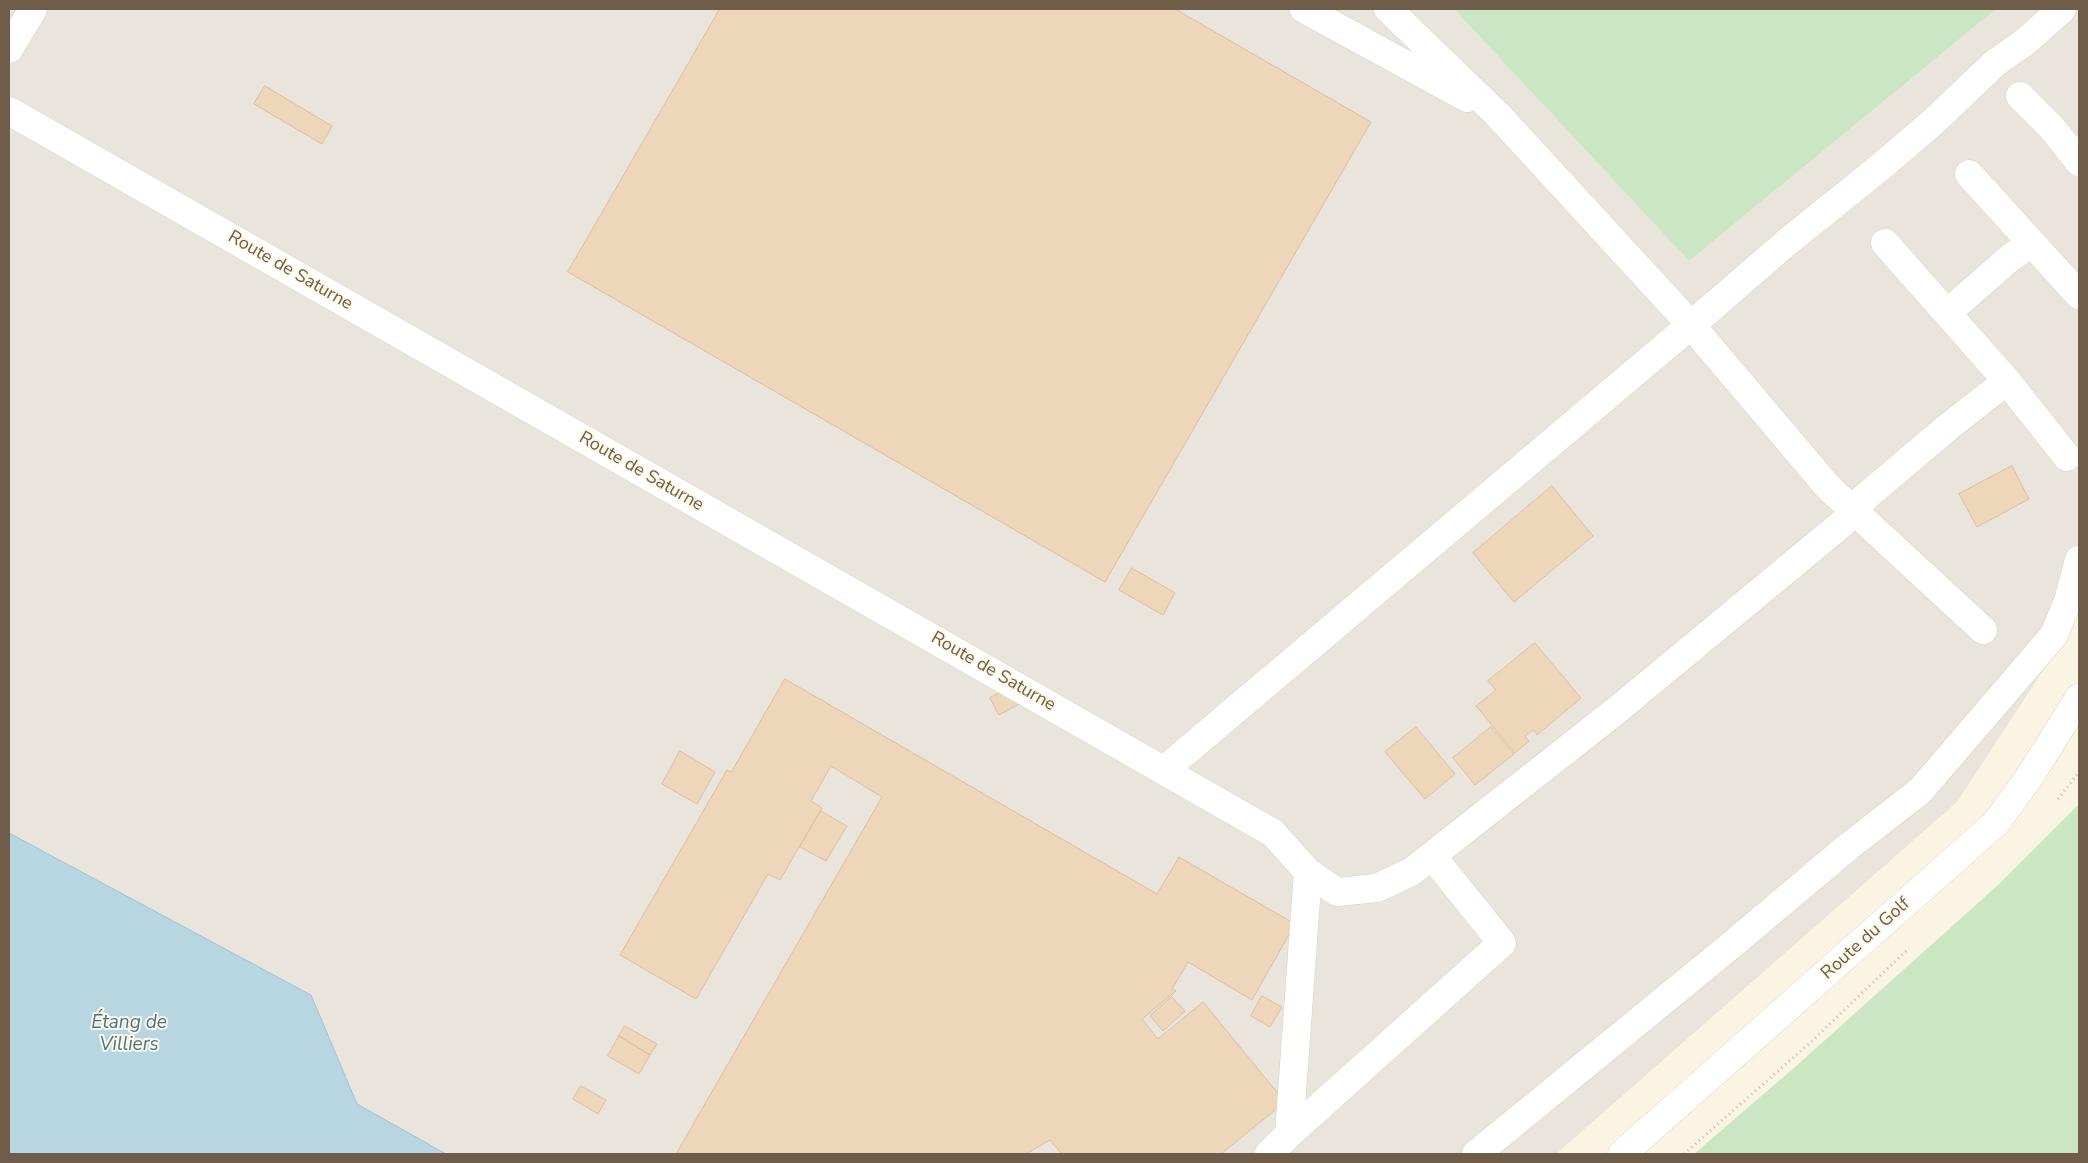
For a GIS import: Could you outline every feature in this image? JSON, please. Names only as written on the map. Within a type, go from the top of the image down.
[{"type":"street","points":[[9,49],[33,9]]},
{"type":"street","points":[[1304,9],[1497,114]]},
{"type":"street","points":[[1388,9],[1497,114],[1691,325],[1828,487],[1983,630]]},
{"type":"street","points":[[1164,770],[1786,243],[1934,122],[1995,63],[2025,42],[2062,9]]},
{"type":"street","points":[[2020,96],[2052,128],[2079,162]]},
{"type":"street","name":"Route de Saturne","points":[[9,111],[1273,834],[1308,872],[1336,892],[1377,888],[1411,872],[1617,710],[1856,512],[1863,499],[1948,427],[2007,382]]},
{"type":"street","points":[[1970,174],[2079,295]]},
{"type":"street","points":[[1885,243],[2007,382],[2067,457]]},
{"type":"street","points":[[1946,313],[2010,257],[2032,243]]},
{"type":"street","points":[[1476,1154],[1724,952],[1848,847],[1920,791],[2054,635],[2068,601],[2079,560]]},
{"type":"street","name":"Route du Golf","points":[[1622,1154],[1996,823],[2030,776],[2079,698]]},
{"type":"street","points":[[1269,1154],[1502,943],[1432,856]]},
{"type":"street","points":[[1290,1134],[1308,872]]},
{"type":"shaded area","points":[[9,9],[1454,9],[1689,261],[1996,9],[2079,9],[2079,600],[2065,637],[1957,802],[1556,1154],[9,1154]]},
{"type":"green space","points":[[1454,9],[1996,9],[1689,261]]},
{"type":"green space","points":[[2079,804],[2079,1154],[1694,1154],[1795,1067],[1997,886]]},
{"type":"water","name":"Étang de Villiers","points":[[9,833],[311,995],[357,1104],[446,1154],[9,1154]]},
{"type":"building","points":[[720,9],[1175,9],[1371,122],[1105,582],[568,272]]},
{"type":"building","points":[[265,86],[332,126],[322,144],[254,104]]},
{"type":"building","points":[[2012,466],[2029,499],[1977,527],[1959,494]]},
{"type":"building","points":[[1552,486],[1593,536],[1514,602],[1473,553]]},
{"type":"building","points":[[1132,568],[1175,593],[1163,615],[1119,590]]},
{"type":"building","points":[[1535,643],[1581,698],[1537,735],[1533,730],[1525,736],[1529,741],[1515,753],[1476,706],[1496,690],[1488,681]]},
{"type":"building","points":[[785,679],[1157,894],[1179,857],[1295,924],[1252,1000],[1188,962],[1172,989],[1176,991],[1142,1019],[1158,1039],[1203,1002],[1285,1102],[1221,1154],[1062,1154],[1050,1140],[1026,1154],[676,1154],[882,797],[831,766],[811,801],[822,808],[780,880],[768,874],[696,999],[620,955],[727,770],[731,772]]},
{"type":"building","points":[[1015,685],[1023,702],[999,715],[990,698]]},
{"type":"building","points":[[1416,727],[1455,774],[1425,799],[1385,752]]},
{"type":"building","points":[[1491,727],[1514,754],[1475,785],[1453,758]]},
{"type":"building","points":[[680,751],[715,772],[697,804],[662,784]]},
{"type":"building","points":[[821,811],[847,826],[826,861],[800,847]]},
{"type":"building","points":[[1262,996],[1282,1007],[1270,1027],[1251,1016]]},
{"type":"building","points":[[1172,997],[1185,1011],[1163,1031],[1150,1016]]},
{"type":"building","points":[[625,1026],[657,1044],[650,1055],[619,1036]]},
{"type":"building","points":[[619,1036],[650,1055],[639,1074],[608,1056]]},
{"type":"building","points":[[581,1086],[606,1100],[598,1114],[573,1099]]}]
